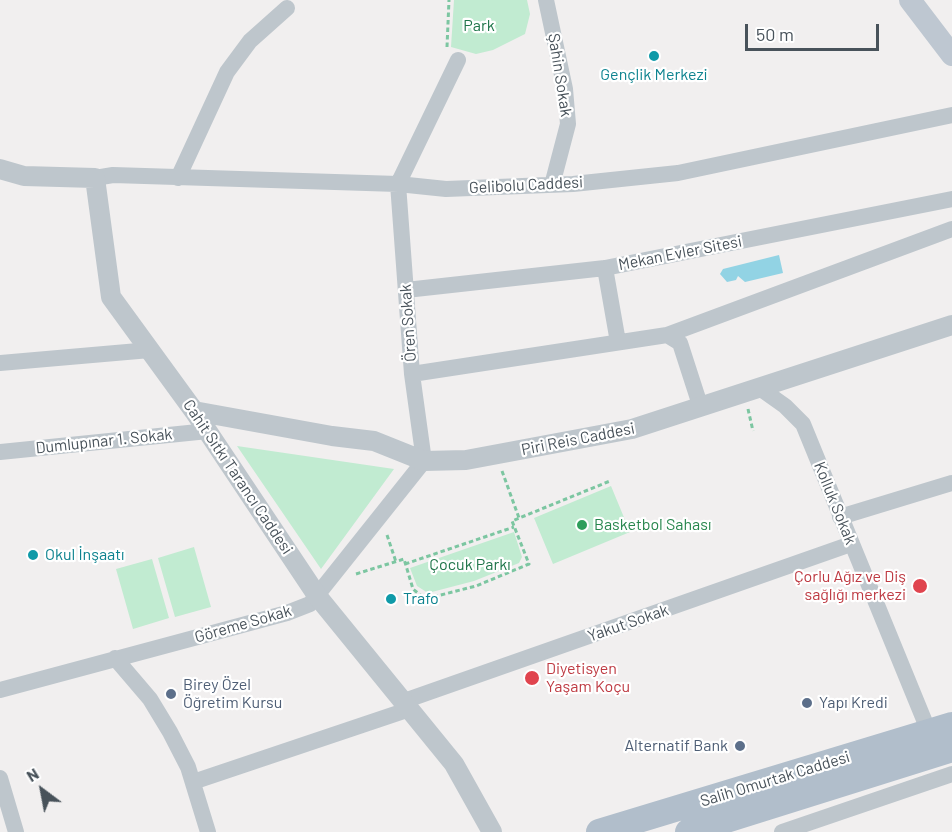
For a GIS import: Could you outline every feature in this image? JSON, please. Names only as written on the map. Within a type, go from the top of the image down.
[{"type":"main road","points":[[910,0],[952,55]]},
{"type":"main road","name":"Salih Omurtak Caddesi","points":[[599,832],[940,729]]},
{"type":"main road","name":"Salih Omurtak Caddesi","points":[[688,832],[952,749]]},
{"type":"street","name":"Şahin Sokak","points":[[546,0],[565,89],[568,124],[552,185]]},
{"type":"street","points":[[178,178],[227,72],[250,41],[287,8]]},
{"type":"street","points":[[398,184],[458,60]]},
{"type":"street","name":"Gelibolu Caddesi","points":[[95,178],[113,175],[398,184],[446,189],[552,185],[678,173],[952,115]]},
{"type":"street","points":[[0,169],[24,176],[95,178]]},
{"type":"street","name":"Cahit Sıtkı Tarancı Caddesi","points":[[95,178],[111,297],[195,411],[318,597],[454,764],[492,832]]},
{"type":"street","name":"Ören Sokak","points":[[398,184],[412,374],[424,461]]},
{"type":"street","name":"Mekan Evler Sitesi","points":[[406,290],[605,267],[952,199]]},
{"type":"street","points":[[412,374],[667,335],[952,229]]},
{"type":"street","points":[[605,267],[618,342]]},
{"type":"street","name":"Piri Reis Caddesi","points":[[195,411],[332,436],[374,441],[424,461],[466,460],[632,429],[761,389],[952,325]]},
{"type":"street","points":[[667,335],[680,343],[701,408]]},
{"type":"street","points":[[0,363],[150,350]]},
{"type":"street","name":"Kolluk Sokak","points":[[761,389],[785,406],[803,424],[851,544],[940,729]]},
{"type":"street","name":"Dumlupınar 1. Sokak","points":[[0,452],[208,431]]},
{"type":"street","name":"Göreme Sokak","points":[[0,690],[287,613],[310,604],[318,597],[424,461]]},
{"type":"street","points":[[840,517],[952,483]]},
{"type":"street","name":"Yakut Sokak","points":[[193,782],[851,544]]},
{"type":"street","points":[[115,658],[150,699],[170,732],[193,782],[208,832]]},
{"type":"street","points":[[782,832],[952,774]]},
{"type":"street","points":[[0,778],[16,832]]},
{"type":"path","points":[[449,0],[446,46],[458,60]]},
{"type":"path","points":[[501,468],[519,518]]},
{"type":"path","points":[[354,575],[404,560],[413,590],[429,598],[476,585],[529,564],[512,521],[610,481]]},
{"type":"path","points":[[405,564],[514,527]]},
{"type":"path","points":[[384,528],[396,562]]},
{"type":"green space","name":"Park","points":[[454,0],[527,0],[530,14],[525,34],[493,50],[476,54],[451,47]]},
{"type":"green space","points":[[237,446],[394,469],[321,569]]},
{"type":"green space","name":"Basketbol Sahası","points":[[611,486],[630,532],[553,564],[534,518]]},
{"type":"green space","name":"Çocuk Parkı","points":[[514,532],[522,557],[519,563],[474,581],[428,593],[417,586],[410,568]]},
{"type":"green space","points":[[194,547],[211,607],[175,617],[158,558]]},
{"type":"green space","points":[[152,559],[169,618],[133,629],[116,569]]},
{"type":"water","points":[[779,255],[783,273],[745,282],[738,276],[736,280],[727,282],[720,274],[723,269]]},
{"type":"place","name":"Gençlik Merkezi","points":[[654,56]]},
{"type":"place","name":"Basketbol Sahası","points":[[582,525]]},
{"type":"place","name":"Okul İnşaatı","points":[[33,555]]},
{"type":"place","name":"Çorlu Ağız ve Diş sağlığı merkezi","points":[[920,586]]},
{"type":"place","name":"Trafo","points":[[391,599]]},
{"type":"place","name":"Diyetisyen Yaşam Koçu","points":[[532,678]]},
{"type":"place","name":"Birey Özel Öğretim Kursu","points":[[171,694]]},
{"type":"place","name":"Yapı Kredi","points":[[807,703]]},
{"type":"place","name":"Alternatif Bank","points":[[740,746]]}]
